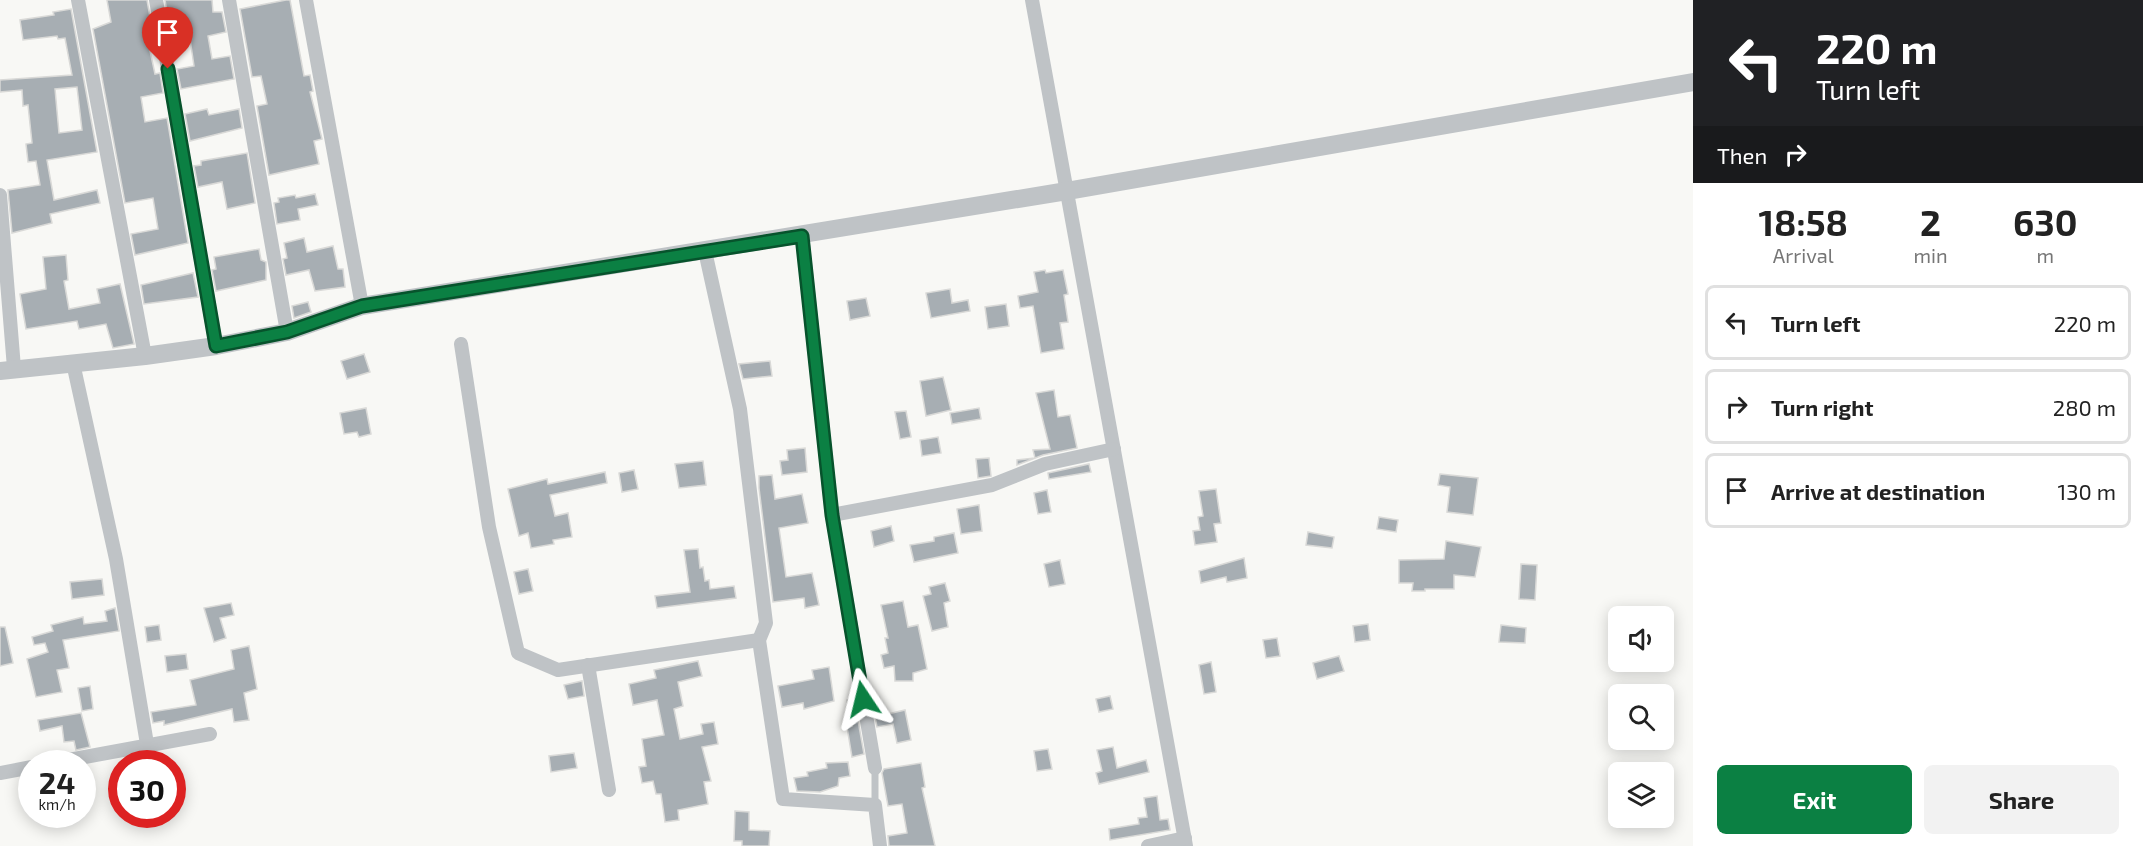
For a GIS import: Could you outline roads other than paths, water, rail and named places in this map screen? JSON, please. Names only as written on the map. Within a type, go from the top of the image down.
[{"type":"street","points":[[78,0],[145,356]]},
{"type":"street","points":[[156,0],[216,346]]},
{"type":"street","points":[[229,0],[287,332]]},
{"type":"street","points":[[306,0],[362,306]]},
{"type":"street","points":[[1032,0],[1186,842],[1148,846]]},
{"type":"street","points":[[0,195],[7,369],[145,356],[216,346],[287,332],[362,306],[802,236],[1693,82]]},
{"type":"street","points":[[802,236],[832,515],[875,768]]},
{"type":"street","points":[[705,251],[740,409],[766,622],[759,640],[783,799],[875,805],[880,846]]},
{"type":"street","points":[[461,344],[489,528],[518,653],[558,670],[759,640]]},
{"type":"street","points":[[73,363],[116,559],[147,744]]},
{"type":"street","points":[[832,515],[993,485],[1045,464],[1114,449]]},
{"type":"street","points":[[588,665],[609,790]]},
{"type":"street","points":[[96,754],[210,734]]},
{"type":"street","points":[[0,773],[18,770]]},
{"type":"lane","points":[[875,768],[875,805]]}]
